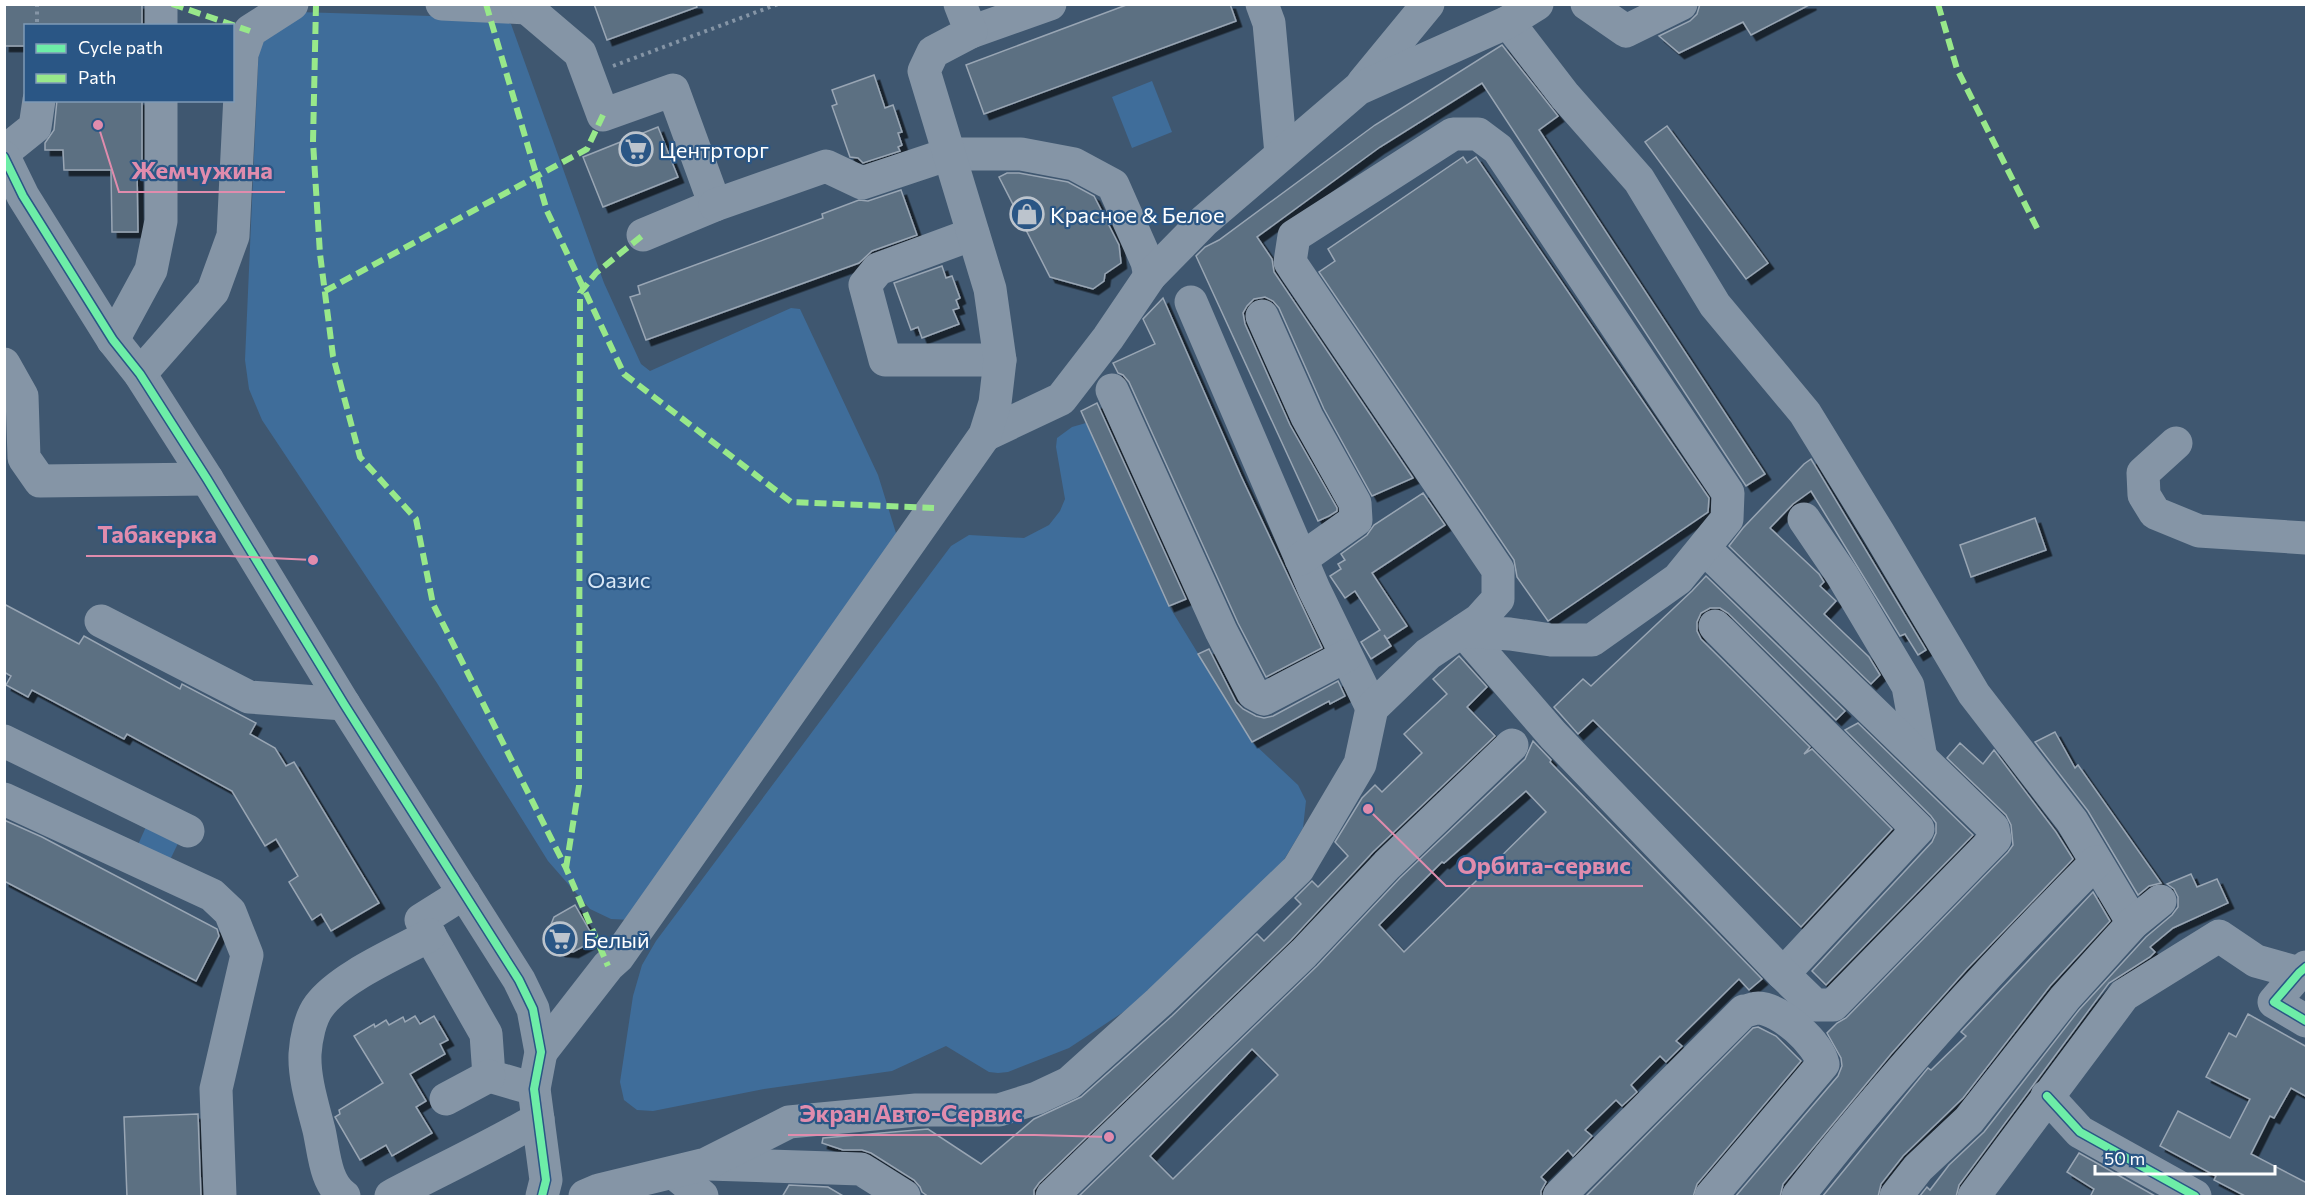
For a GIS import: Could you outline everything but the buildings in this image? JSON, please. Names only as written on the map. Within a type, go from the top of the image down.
[{"type":"street","points":[[161,4],[161,24]]},
{"type":"street","points":[[140,374],[213,291],[233,236],[242,54],[250,31],[292,4]]},
{"type":"street","points":[[442,4],[529,6],[580,52],[603,115],[673,90],[715,206]]},
{"type":"street","points":[[541,1052],[608,966],[618,957],[985,435],[996,403],[1000,360],[990,289],[924,71],[933,52],[965,18],[1050,4]]},
{"type":"street","points":[[1262,4],[1269,23],[1281,154]]},
{"type":"street","points":[[985,435],[1061,399],[1108,338],[1150,276],[1204,221],[1358,89],[1428,4]]},
{"type":"street","points":[[1358,89],[1508,22],[1537,4]]},
{"type":"street","points":[[1587,4],[1626,31],[1681,4]]},
{"type":"street","points":[[1508,22],[1565,96],[1639,180],[1715,305],[1805,413],[1974,694],[2072,821],[2133,923]]},
{"type":"street","points":[[4,152],[35,127],[39,102]]},
{"type":"street","points":[[113,340],[151,270],[161,221],[161,102]]},
{"type":"street","points":[[585,1197],[600,1190],[706,1164],[789,1122],[916,1110],[999,1110],[1036,1098],[1069,1083],[1160,1002],[1298,869],[1360,764],[1372,708],[1428,654],[1479,620],[1498,599],[1498,570],[1290,262],[1294,236],[1453,134],[1478,134],[1498,149],[1728,493],[1727,519],[1678,579],[1592,640],[1551,640],[1510,633],[1463,631]]},
{"type":"street","points":[[643,235],[826,166],[862,183],[949,154],[1021,154],[1074,164],[1113,186],[1147,262],[1150,276]]},
{"type":"street","points":[[4,157],[23,196],[113,340],[140,374],[207,479],[344,704],[519,980],[533,1009],[541,1052],[536,1104],[546,1180],[542,1197]]},
{"type":"street","points":[[973,234],[878,269],[865,285],[885,360],[1000,360]]},
{"type":"street","points":[[1191,302],[1301,560],[1372,708]]},
{"type":"street","points":[[1262,316],[1307,417],[1355,503],[1356,520],[1301,560]]},
{"type":"street","points":[[4,364],[22,396],[24,458],[40,481],[207,479]]},
{"type":"street","points":[[1112,390],[1221,631],[1253,693],[1264,699],[1346,656]]},
{"type":"street","points":[[2176,442],[2143,473],[2144,495],[2155,513],[2199,531],[2307,538]]},
{"type":"street","points":[[1804,519],[1842,575],[1908,686],[1921,758]]},
{"type":"street","points":[[1463,631],[1553,735],[1784,974],[1815,1005],[1833,1005],[1995,838],[1993,828],[1704,548]]},
{"type":"street","points":[[101,621],[249,697],[344,704]]},
{"type":"street","points":[[1714,626],[1918,829],[1784,974]]},
{"type":"street","points":[[4,741],[188,831]]},
{"type":"street","points":[[1052,1197],[1304,953],[1388,865],[1512,745]]},
{"type":"street","points":[[4,799],[212,895],[230,912],[247,955],[216,1089],[220,1197]]},
{"type":"street","points":[[1798,1197],[1846,1135],[1938,1028],[2002,957],[2096,862]]},
{"type":"street","points":[[464,893],[421,920],[486,1034],[489,1076]]},
{"type":"street","points":[[1896,1197],[1918,1168],[1969,1120],[2065,998],[2133,923],[2160,901]]},
{"type":"street","points":[[344,1197],[332,1184],[309,1087],[305,1055],[311,1026],[317,1008],[329,994],[346,981],[430,935]]},
{"type":"street","points":[[1974,1197],[2124,995],[2219,936],[2256,961],[2303,970]]},
{"type":"street","points":[[2303,970],[2274,1002],[2307,1021]]},
{"type":"street","points":[[1559,1197],[1744,1011],[1758,1008],[1783,1016],[1820,1053],[1823,1064],[1711,1197]]},
{"type":"street","points":[[489,1076],[536,1104]]},
{"type":"street","points":[[446,1099],[489,1076]]},
{"type":"street","points":[[2047,1096],[2080,1132],[2195,1197]]},
{"type":"street","points":[[391,1197],[460,1160],[480,1152],[536,1104]]},
{"type":"street","points":[[706,1164],[861,1169],[904,1197]]},
{"type":"street","points":[[674,1173],[702,1197]]},
{"type":"path","points":[[37,4],[37,24]]},
{"type":"path","points":[[590,75],[778,4]]},
{"type":"green space","name":"Оазис","points":[[298,12],[498,18],[511,24],[604,283],[641,364],[650,371],[791,308],[800,309],[878,475],[896,533],[895,545],[632,920],[611,919],[590,909],[548,861],[437,683],[262,420],[249,389],[245,360],[259,43]]},
{"type":"green space","points":[[1152,81],[1172,132],[1132,148],[1112,97]]},
{"type":"green space","points":[[1086,423],[1169,606],[1252,742],[1298,785],[1306,801],[1303,828],[1282,863],[1140,1001],[1069,1048],[1008,1072],[989,1072],[946,1046],[892,1071],[764,1089],[653,1111],[637,1110],[624,1100],[620,1082],[633,996],[642,965],[656,941],[951,546],[969,535],[1024,538],[1049,525],[1060,511],[1065,499],[1056,447],[1057,438],[1072,427]]},
{"type":"green space","points":[[149,820],[182,835],[169,862],[137,847]]},
{"type":"marked path","points":[[172,4],[230,24]]},
{"type":"marked path","points":[[316,4],[313,142],[320,254],[333,356],[360,457],[416,519],[433,604],[566,868],[608,966]]},
{"type":"marked path","points":[[486,4],[547,211],[624,374],[791,502],[934,508]]},
{"type":"marked path","points":[[1938,4],[1957,69],[2039,232]]},
{"type":"marked path","points":[[234,25],[250,31]]},
{"type":"marked path","points":[[325,291],[587,149],[603,115]]},
{"type":"marked path","points":[[566,868],[579,786],[580,293],[596,273],[643,235]]},
{"type":"cycle path","points":[[4,157],[23,196],[113,340],[140,374],[207,479],[344,704],[519,980],[533,1009],[541,1052],[534,1089],[546,1180],[542,1196]]},
{"type":"cycle path","points":[[2306,967],[2274,1002],[2306,1021]]},
{"type":"cycle path","points":[[2047,1096],[2080,1132],[2195,1196]]},
{"type":"place","name":"Жемчужина","points":[[98,125]]},
{"type":"place","name":"Центрторг","points":[[636,149]]},
{"type":"place","name":"Красное & Белое","points":[[1027,214]]},
{"type":"place","name":"Табакерка","points":[[313,560]]},
{"type":"place","name":"Орбита-сервис","points":[[1368,809]]},
{"type":"place","name":"Белый","points":[[560,939]]},
{"type":"place","name":"Экран Авто-Сервис","points":[[1109,1137]]}]
